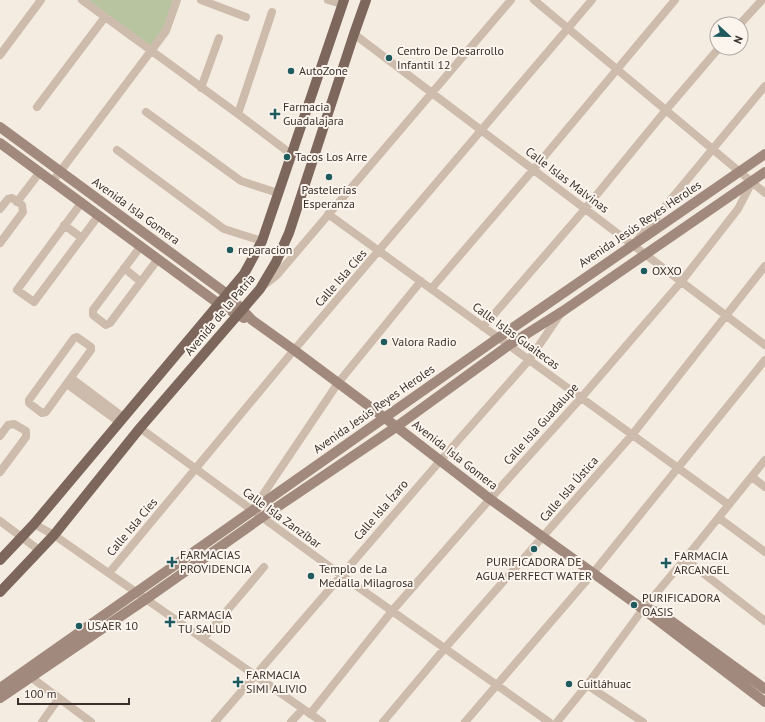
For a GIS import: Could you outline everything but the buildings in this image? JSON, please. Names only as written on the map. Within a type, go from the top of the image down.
[{"type":"main road","name":"Avenida de la Patria","points":[[0,592],[54,535],[140,428],[260,290],[276,262],[289,233],[366,0]]},
{"type":"main road","name":"Avenida de la Patria","points":[[0,560],[34,524],[244,274],[262,241],[343,2]]},
{"type":"street","points":[[0,55],[41,0]]},
{"type":"street","points":[[82,0],[291,154]]},
{"type":"street","points":[[53,181],[166,31],[177,0]]},
{"type":"street","points":[[201,0],[246,16]]},
{"type":"street","points":[[328,0],[343,2]]},
{"type":"street","points":[[260,290],[277,275],[511,0]]},
{"type":"street","points":[[534,0],[765,193]]},
{"type":"street","name":"Calle Isla Cíes","points":[[109,574],[294,350],[380,251],[592,0]]},
{"type":"street","points":[[431,289],[618,70],[675,0]]},
{"type":"street","points":[[748,16],[761,2]]},
{"type":"street","points":[[238,114],[272,12]]},
{"type":"street","points":[[37,107],[105,17]]},
{"type":"street","name":"Calle Islas Malvinas","points":[[354,34],[765,345]]},
{"type":"street","points":[[201,88],[219,38]]},
{"type":"street","points":[[483,327],[585,209],[712,56]]},
{"type":"street","points":[[632,245],[765,86]]},
{"type":"street","points":[[146,112],[241,181],[278,193]]},
{"type":"street","name":"Avenida Isla Gomera","points":[[0,127],[227,294],[240,312]]},
{"type":"street","name":"Avenida Isla Gomera","points":[[0,143],[219,304],[240,312],[294,350],[490,499],[643,609],[765,702]]},
{"type":"street","points":[[117,150],[224,229],[262,241]]},
{"type":"street","name":"Avenida Jesús Reyes Heroles","points":[[0,698],[136,593],[498,338],[765,154]]},
{"type":"street","points":[[17,202],[40,172]]},
{"type":"street","name":"Avenida Jesús Reyes Heroles","points":[[0,688],[28,675],[146,599],[261,518],[396,427],[509,345],[563,311],[646,255],[765,172]]},
{"type":"street","name":"Calle Isla Guadalupe","points":[[291,722],[306,711],[681,282],[738,209],[752,182]]},
{"type":"street","points":[[0,209],[8,199],[12,198],[22,205],[23,212],[0,243]]},
{"type":"street","points":[[82,202],[17,290],[34,302],[99,215]]},
{"type":"street","name":"Calle Islas Guaitecas","points":[[328,214],[729,505]]},
{"type":"street","points":[[64,225],[82,238]]},
{"type":"street","points":[[141,246],[93,310],[92,315],[106,325],[110,323],[158,259]]},
{"type":"street","name":"Calle Isla Ústica","points":[[383,722],[445,648],[632,435],[765,266]]},
{"type":"street","points":[[124,268],[141,282]]},
{"type":"street","points":[[252,511],[338,383],[421,281]]},
{"type":"street","name":"Calle Isla Ízaro","points":[[214,722],[529,360],[563,311]]},
{"type":"street","points":[[77,337],[91,347],[91,350],[69,381],[46,412],[42,413],[29,403],[33,393],[74,338],[77,337]]},
{"type":"street","points":[[465,722],[593,573],[765,360]]},
{"type":"street","points":[[69,381],[121,420]]},
{"type":"street","points":[[0,436],[8,425],[14,424],[26,432],[26,437],[0,472]]},
{"type":"street","name":"Calle Isla Zanzíbar","points":[[140,428],[261,518],[549,722]]},
{"type":"street","points":[[557,722],[587,685],[643,609],[765,460]]},
{"type":"street","points":[[752,477],[765,487]]},
{"type":"street","points":[[719,518],[765,552]]},
{"type":"street","points":[[0,521],[39,550]]},
{"type":"street","points":[[34,524],[54,535],[322,722]]},
{"type":"street","points":[[685,559],[765,621]]},
{"type":"street","points":[[203,639],[264,566]]},
{"type":"street","name":"Avenida Isla Gomera","points":[[643,609],[663,614],[765,689]]},
{"type":"street","points":[[28,675],[91,722]]},
{"type":"street","points":[[587,685],[643,722]]},
{"type":"street","points":[[42,722],[59,698]]},
{"type":"green space","points":[[88,0],[173,0],[163,29],[151,46]]},
{"type":"place","name":"Centro De Desarrollo Infantil 12","points":[[389,58]]},
{"type":"place","name":"AutoZone","points":[[291,71]]},
{"type":"place","name":"Farmacia Guadalajara","points":[[275,114]]},
{"type":"place","name":"Tacos Los Arre","points":[[287,157]]},
{"type":"place","name":"Pastelerías Esperanza","points":[[329,177]]},
{"type":"place","name":"reparacion","points":[[230,250]]},
{"type":"place","name":"OXXO","points":[[644,271]]},
{"type":"place","name":"Valora Radio","points":[[384,342]]},
{"type":"place","name":"PURIFICADORA DE AGUA PERFECT WATER","points":[[534,549]]},
{"type":"place","name":"FARMACIAS PROVIDENCIA","points":[[172,562]]},
{"type":"place","name":"FARMACIA ARCANGEL","points":[[666,563]]},
{"type":"place","name":"Templo de La Medalla Milagrosa","points":[[311,576]]},
{"type":"place","name":"PURIFICADORA OASIS","points":[[634,605]]},
{"type":"place","name":"FARMACIA TU SALUD","points":[[170,622]]},
{"type":"place","name":"USAER 10","points":[[79,626]]},
{"type":"place","name":"FARMACIA SIMI ALIVIO","points":[[238,682]]},
{"type":"place","name":"Cuitláhuac","points":[[569,684]]}]
